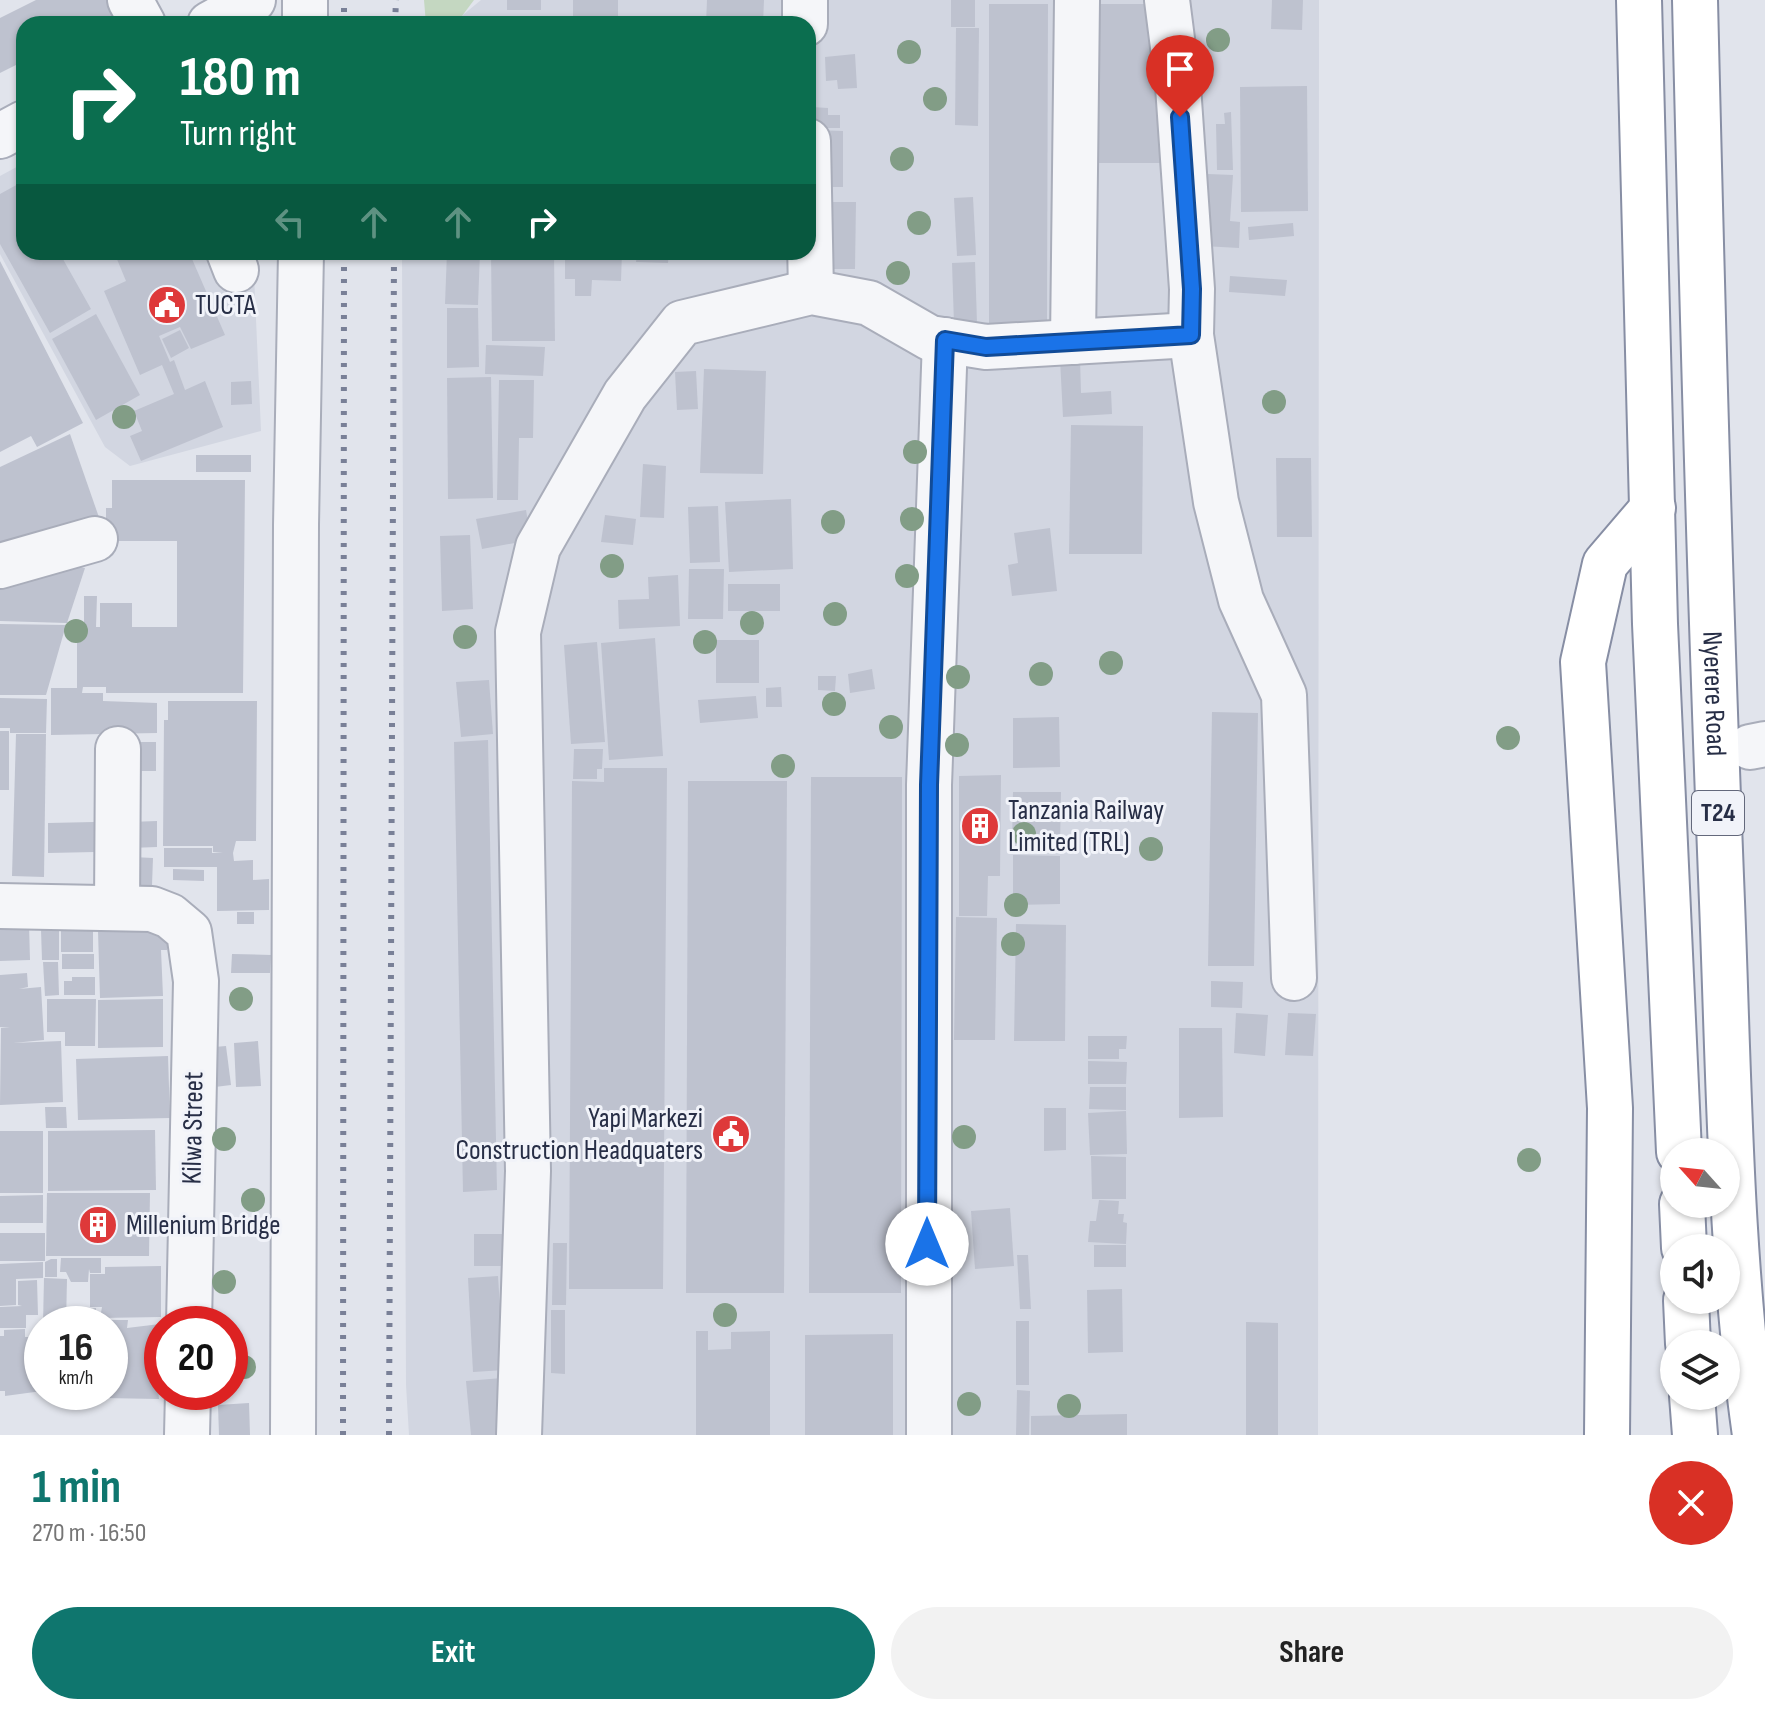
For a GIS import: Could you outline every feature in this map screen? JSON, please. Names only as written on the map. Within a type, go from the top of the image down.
[{"type":"highway","name":"Nyerere Road","points":[[1639,0],[1655,624],[1678,1138]]},
{"type":"highway","name":"Nyerere Road","points":[[1695,0],[1707,527],[1730,1098],[1746,1367],[1755,1435]]},
{"type":"highway","points":[[1607,1435],[1610,1108],[1583,662],[1605,564],[1653,508]]},
{"type":"highway","points":[[1730,1098],[1765,1141]]},
{"type":"highway","points":[[1693,1410],[1695,1435]]},
{"type":"street","points":[[224,16],[253,0]]},
{"type":"street","points":[[1073,342],[1077,0]]},
{"type":"street","points":[[1167,0],[1178,86],[1192,289],[1191,335],[1219,516],[1241,600],[1284,695],[1294,978]]},
{"type":"street","points":[[293,1435],[296,541],[301,260]]},
{"type":"street","points":[[810,260],[811,292]]},
{"type":"street","points":[[519,1435],[528,1171],[518,632],[538,547],[625,395],[682,323],[811,292],[869,303],[930,338],[986,347],[1191,335]]},
{"type":"street","points":[[929,1435],[929,785],[945,340]]},
{"type":"street","points":[[0,566],[95,539]]},
{"type":"street","points":[[0,906],[117,908],[118,749]]},
{"type":"street","name":"Kilwa Street","points":[[117,908],[152,909],[170,916],[189,932],[196,981],[189,1306]]},
{"type":"street","points":[[187,1435],[188,1410]]},
{"type":"shaded area","name":"Tanzania Railway Limited (TRL)","points":[[481,0],[1319,0],[1318,1435],[409,1435],[406,1385],[402,260],[816,260],[816,16],[462,16]]},
{"type":"shaded area","points":[[16,167],[16,260],[253,260],[261,431],[130,466],[105,447],[0,254],[0,176]]},
{"type":"green space","points":[[424,0],[474,0],[462,16],[425,16]]},
{"type":"building","points":[[36,0],[117,0],[124,11],[114,16],[16,16],[16,65],[0,73],[0,18]]},
{"type":"building","points":[[507,0],[541,0],[541,10],[507,10]]},
{"type":"building","points":[[573,0],[618,0],[618,16],[573,16]]},
{"type":"building","points":[[707,0],[764,0],[763,16],[706,16]]},
{"type":"building","points":[[951,0],[975,0],[975,27],[951,27]]},
{"type":"building","points":[[1272,0],[1303,0],[1302,30],[1271,29]]},
{"type":"building","points":[[989,4],[1048,4],[1047,322],[989,323]]},
{"type":"building","points":[[1095,4],[1166,4],[1165,163],[1094,163]]},
{"type":"building","points":[[956,28],[979,28],[978,126],[955,125]]},
{"type":"building","points":[[855,54],[857,88],[838,89],[837,80],[826,81],[825,57]]},
{"type":"building","points":[[1307,86],[1308,211],[1241,212],[1240,87]]},
{"type":"building","points":[[816,107],[828,108],[828,115],[840,115],[840,128],[816,128]]},
{"type":"building","points":[[1231,112],[1233,170],[1217,170],[1216,124],[1225,124],[1224,113]]},
{"type":"building","points":[[816,130],[843,131],[843,187],[816,187]]},
{"type":"building","points":[[1208,174],[1233,175],[1230,221],[1240,222],[1239,248],[1203,246]]},
{"type":"building","points":[[16,185],[16,260],[63,260],[91,309],[50,333],[0,244],[0,194]]},
{"type":"building","points":[[973,197],[976,255],[957,256],[954,198]]},
{"type":"building","points":[[816,202],[856,202],[855,269],[813,269],[813,260],[816,260]]},
{"type":"building","points":[[1293,223],[1294,236],[1249,240],[1248,227]]},
{"type":"building","points":[[117,260],[192,260],[225,335],[191,349],[180,327],[159,336],[170,362],[174,360],[185,390],[205,381],[223,427],[141,461],[130,436],[142,431],[134,411],[174,394],[162,365],[140,375],[104,291],[126,281]]},
{"type":"building","points":[[447,260],[480,260],[478,305],[445,304]]},
{"type":"building","points":[[491,260],[554,260],[555,341],[492,341]]},
{"type":"building","points":[[565,260],[622,260],[621,281],[592,280],[591,296],[575,296],[575,279],[565,279]]},
{"type":"building","points":[[636,260],[668,260],[668,263]]},
{"type":"building","points":[[0,261],[83,423],[37,447],[31,436],[0,452]]},
{"type":"building","points":[[975,262],[977,323],[954,324],[952,263]]},
{"type":"building","points":[[1230,276],[1287,280],[1285,296],[1229,292]]},
{"type":"building","points":[[447,308],[478,308],[479,367],[447,368]]},
{"type":"building","points":[[96,314],[140,395],[96,420],[52,339]]},
{"type":"building","points":[[180,330],[189,348],[171,358],[162,339]]},
{"type":"building","points":[[486,345],[545,347],[543,376],[485,374]]},
{"type":"building","points":[[1080,358],[1081,393],[1111,391],[1112,414],[1063,417],[1060,359]]},
{"type":"building","points":[[704,369],[766,371],[763,474],[700,473]]},
{"type":"building","points":[[696,371],[698,409],[677,410],[675,372]]},
{"type":"building","points":[[491,377],[493,498],[448,499],[447,378]]},
{"type":"building","points":[[499,380],[534,380],[533,438],[519,438],[518,500],[497,500]]},
{"type":"building","points":[[251,381],[252,404],[231,405],[231,382]]},
{"type":"building","points":[[1071,425],[1143,426],[1142,554],[1069,554]]},
{"type":"building","points":[[70,434],[102,526],[0,555],[0,467]]},
{"type":"building","points":[[196,455],[251,455],[251,472],[196,472]]},
{"type":"building","points":[[1276,458],[1311,458],[1312,537],[1277,537]]},
{"type":"building","points":[[643,464],[666,466],[664,518],[640,517]]},
{"type":"building","points":[[112,480],[245,480],[243,693],[106,693],[106,687],[83,687],[82,693],[103,693],[103,701],[157,703],[157,733],[51,735],[51,688],[77,688],[77,627],[84,627],[84,596],[97,596],[96,627],[100,627],[100,603],[132,603],[132,627],[177,627],[177,541],[106,541],[106,508],[112,508]]},
{"type":"building","points":[[791,499],[793,569],[729,572],[725,502]]},
{"type":"building","points":[[718,506],[720,562],[690,563],[688,507]]},
{"type":"building","points":[[526,510],[531,540],[482,549],[476,519]]},
{"type":"building","points":[[605,515],[636,519],[633,545],[601,542]]},
{"type":"building","points":[[1050,528],[1057,591],[1012,596],[1008,565],[1018,563],[1014,533]]},
{"type":"building","points":[[470,535],[473,609],[442,611],[440,536]]},
{"type":"building","points":[[85,568],[67,623],[0,621],[0,584],[35,572]]},
{"type":"building","points":[[689,569],[724,569],[723,619],[688,619]]},
{"type":"building","points":[[678,575],[680,626],[619,629],[618,600],[649,599],[648,577]]},
{"type":"building","points":[[728,584],[780,584],[780,611],[728,611]]},
{"type":"building","points":[[0,624],[66,625],[46,695],[0,695]]},
{"type":"building","points":[[655,638],[663,756],[609,760],[601,643]]},
{"type":"building","points":[[716,640],[759,640],[759,683],[716,683]]},
{"type":"building","points":[[597,642],[605,742],[571,744],[564,645]]},
{"type":"building","points":[[872,669],[875,689],[850,693],[848,674]]},
{"type":"building","points":[[818,676],[836,676],[835,691],[818,690]]},
{"type":"building","points":[[489,680],[493,734],[461,737],[456,682]]},
{"type":"building","points":[[781,687],[782,707],[766,707],[766,688]]},
{"type":"building","points":[[756,696],[758,718],[700,723],[698,700]]},
{"type":"building","points":[[0,698],[47,699],[46,733],[10,733],[10,728],[0,728]]},
{"type":"building","points":[[168,701],[257,701],[256,841],[236,841],[233,853],[234,861],[253,860],[253,880],[269,879],[269,910],[217,911],[217,867],[164,867],[164,848],[212,848],[212,853],[223,853],[213,852],[213,846],[163,846],[164,720],[168,720]]},
{"type":"building","points":[[1212,712],[1258,713],[1254,966],[1208,966]]},
{"type":"building","points":[[1059,717],[1060,767],[1013,768],[1013,718]]},
{"type":"building","points":[[0,731],[9,731],[9,790],[0,790]]},
{"type":"building","points":[[16,734],[46,734],[44,877],[12,876]]},
{"type":"building","points":[[488,740],[497,1190],[463,1192],[454,742]]},
{"type":"building","points":[[140,742],[156,742],[156,771],[141,771]]},
{"type":"building","points":[[574,749],[603,749],[602,769],[597,769],[597,779],[573,779]]},
{"type":"building","points":[[604,768],[667,768],[663,1289],[569,1289],[572,781],[604,782]]},
{"type":"building","name":"Tanzania Railway Limited (TRL)","points":[[1001,775],[1000,876],[988,876],[987,916],[959,916],[959,776]]},
{"type":"building","points":[[811,777],[902,777],[901,1293],[809,1293]]},
{"type":"building","points":[[688,781],[787,781],[784,1293],[686,1293]]},
{"type":"building","points":[[1013,792],[1061,792],[1060,845],[1012,844]]},
{"type":"building","points":[[157,821],[157,847],[130,848],[130,822]]},
{"type":"building","points":[[94,822],[95,852],[48,853],[48,823]]},
{"type":"building","points":[[1013,855],[1060,856],[1060,904],[1013,905]]},
{"type":"building","points":[[133,857],[153,858],[152,885],[132,885]]},
{"type":"building","points":[[173,869],[204,870],[204,881],[173,880]]},
{"type":"building","points":[[237,912],[254,912],[254,924],[237,924]]},
{"type":"building","name":"Tanzania Railway Limited (TRL)","points":[[956,917],[997,918],[995,1040],[954,1040]]},
{"type":"building","points":[[29,924],[30,960],[0,961],[0,925]]},
{"type":"building","points":[[1016,924],[1066,925],[1065,1041],[1014,1041]]},
{"type":"building","points":[[167,928],[167,950],[161,950],[163,996],[100,998],[98,931]]},
{"type":"building","points":[[41,930],[59,930],[59,960],[42,960]]},
{"type":"building","points":[[61,931],[93,931],[93,952],[61,952]]},
{"type":"building","points":[[62,954],[94,954],[94,969],[62,969]]},
{"type":"building","points":[[232,954],[271,955],[270,973],[231,973]]},
{"type":"building","points":[[43,962],[58,962],[59,995],[45,996]]},
{"type":"building","points":[[27,973],[28,987],[19,989],[41,987],[44,1040],[13,1043],[61,1041],[63,1102],[0,1105],[1,1028],[10,1028],[0,1027],[0,975]]},
{"type":"building","points":[[72,977],[95,977],[95,995],[64,995],[64,981],[72,981]]},
{"type":"building","points":[[1211,981],[1243,982],[1242,1008],[1211,1007]]},
{"type":"building","points":[[47,999],[96,999],[95,1046],[65,1046],[65,1032],[47,1032]]},
{"type":"building","points":[[163,999],[163,1047],[98,1048],[98,1000]]},
{"type":"building","points":[[1236,1013],[1268,1015],[1265,1056],[1234,1053]]},
{"type":"building","points":[[1288,1013],[1316,1014],[1313,1056],[1285,1055]]},
{"type":"building","points":[[1179,1028],[1222,1028],[1223,1117],[1179,1118]]},
{"type":"building","points":[[1088,1036],[1127,1036],[1126,1049],[1119,1049],[1119,1059],[1088,1059]]},
{"type":"building","points":[[258,1041],[261,1086],[236,1087],[234,1043]]},
{"type":"building","points":[[226,1046],[231,1085],[207,1088],[203,1048]]},
{"type":"building","points":[[168,1056],[170,1118],[78,1120],[76,1059]]},
{"type":"building","points":[[1088,1061],[1127,1062],[1126,1084],[1088,1084]]},
{"type":"building","points":[[1090,1087],[1126,1087],[1126,1110],[1089,1109]]},
{"type":"building","points":[[45,1107],[66,1107],[67,1128],[46,1128]]},
{"type":"building","points":[[1044,1108],[1066,1108],[1066,1150],[1044,1151]]},
{"type":"building","points":[[1126,1111],[1127,1154],[1090,1155],[1088,1113]]},
{"type":"building","points":[[155,1130],[156,1190],[48,1191],[48,1131]]},
{"type":"building","points":[[0,1131],[43,1131],[43,1193],[0,1193]]},
{"type":"building","points":[[1091,1156],[1126,1157],[1126,1199],[1092,1199]]},
{"type":"building","name":"Millenium Bridge","points":[[47,1193],[150,1193],[149,1256],[46,1256]]},
{"type":"building","points":[[43,1195],[43,1223],[0,1223],[0,1196]]},
{"type":"building","points":[[1099,1200],[1119,1201],[1118,1214],[1124,1214],[1123,1222],[1127,1223],[1126,1244],[1088,1242],[1090,1221],[1096,1221]]},
{"type":"building","points":[[1010,1208],[1014,1266],[975,1269],[971,1211]]},
{"type":"building","points":[[0,1233],[45,1233],[45,1261],[0,1261]]},
{"type":"building","points":[[474,1234],[503,1234],[504,1266],[474,1266]]},
{"type":"building","points":[[553,1243],[567,1243],[566,1305],[552,1305]]},
{"type":"building","points":[[1094,1245],[1126,1245],[1126,1267],[1094,1267]]},
{"type":"building","points":[[1017,1255],[1028,1255],[1031,1309],[1020,1309]]},
{"type":"building","points":[[61,1258],[101,1258],[101,1273],[90,1273],[89,1269],[88,1282],[71,1282],[66,1272],[60,1272]]},
{"type":"building","points":[[57,1259],[57,1277],[45,1277],[45,1262]]},
{"type":"building","points":[[43,1262],[43,1278],[16,1279],[16,1305],[0,1306],[0,1264]]},
{"type":"building","points":[[161,1266],[161,1306],[144,1306],[144,1317],[128,1318],[128,1306],[90,1306],[90,1274],[105,1274],[105,1267]]},
{"type":"building","points":[[498,1276],[504,1370],[473,1372],[468,1278]]},
{"type":"building","points":[[44,1278],[67,1279],[66,1306],[43,1306]]},
{"type":"building","points":[[37,1280],[38,1306],[24,1306],[24,1328],[0,1328],[0,1307],[22,1306],[18,1305],[18,1281]]},
{"type":"building","points":[[1122,1289],[1123,1352],[1088,1353],[1087,1290]]},
{"type":"building","points":[[551,1310],[565,1310],[565,1374],[551,1373]]},
{"type":"building","points":[[1016,1321],[1029,1321],[1029,1385],[1016,1385]]},
{"type":"building","points":[[1246,1322],[1278,1323],[1278,1435],[1246,1435]]},
{"type":"building","points":[[144,1326],[144,1399],[128,1398],[128,1328]]},
{"type":"building","points":[[24,1329],[24,1393],[5,1396],[5,1391],[0,1391],[0,1336],[4,1336],[4,1330]]},
{"type":"building","points":[[696,1331],[708,1331],[708,1350],[731,1349],[731,1332],[770,1331],[770,1435],[696,1435]]},
{"type":"building","points":[[893,1334],[893,1435],[805,1435],[805,1335]]},
{"type":"building","points":[[502,1378],[508,1435],[471,1435],[466,1381]]},
{"type":"building","points":[[1017,1390],[1030,1391],[1029,1435],[1016,1435]]},
{"type":"building","points":[[248,1403],[250,1435],[219,1435],[218,1410],[248,1410]]},
{"type":"building","points":[[1127,1414],[1127,1435],[1031,1435],[1031,1416]]},
{"type":"railway","points":[[344,0],[344,16]]},
{"type":"railway","points":[[395,16],[396,0]]},
{"type":"railway","points":[[343,1435],[344,260]]},
{"type":"railway","points":[[389,1435],[394,260]]},
{"type":"place","name":"TUCTA","points":[[167,305]]},
{"type":"place","name":"Tanzania Railway Limited (TRL)","points":[[980,826]]},
{"type":"place","name":"Yapi Markezi Construction Headquaters","points":[[731,1134]]},
{"type":"place","name":"Millenium Bridge","points":[[98,1225]]},
{"type":"route","points":[[927,1244],[929,785],[945,340],[986,347],[1191,335],[1192,289],[1180,117]]}]
